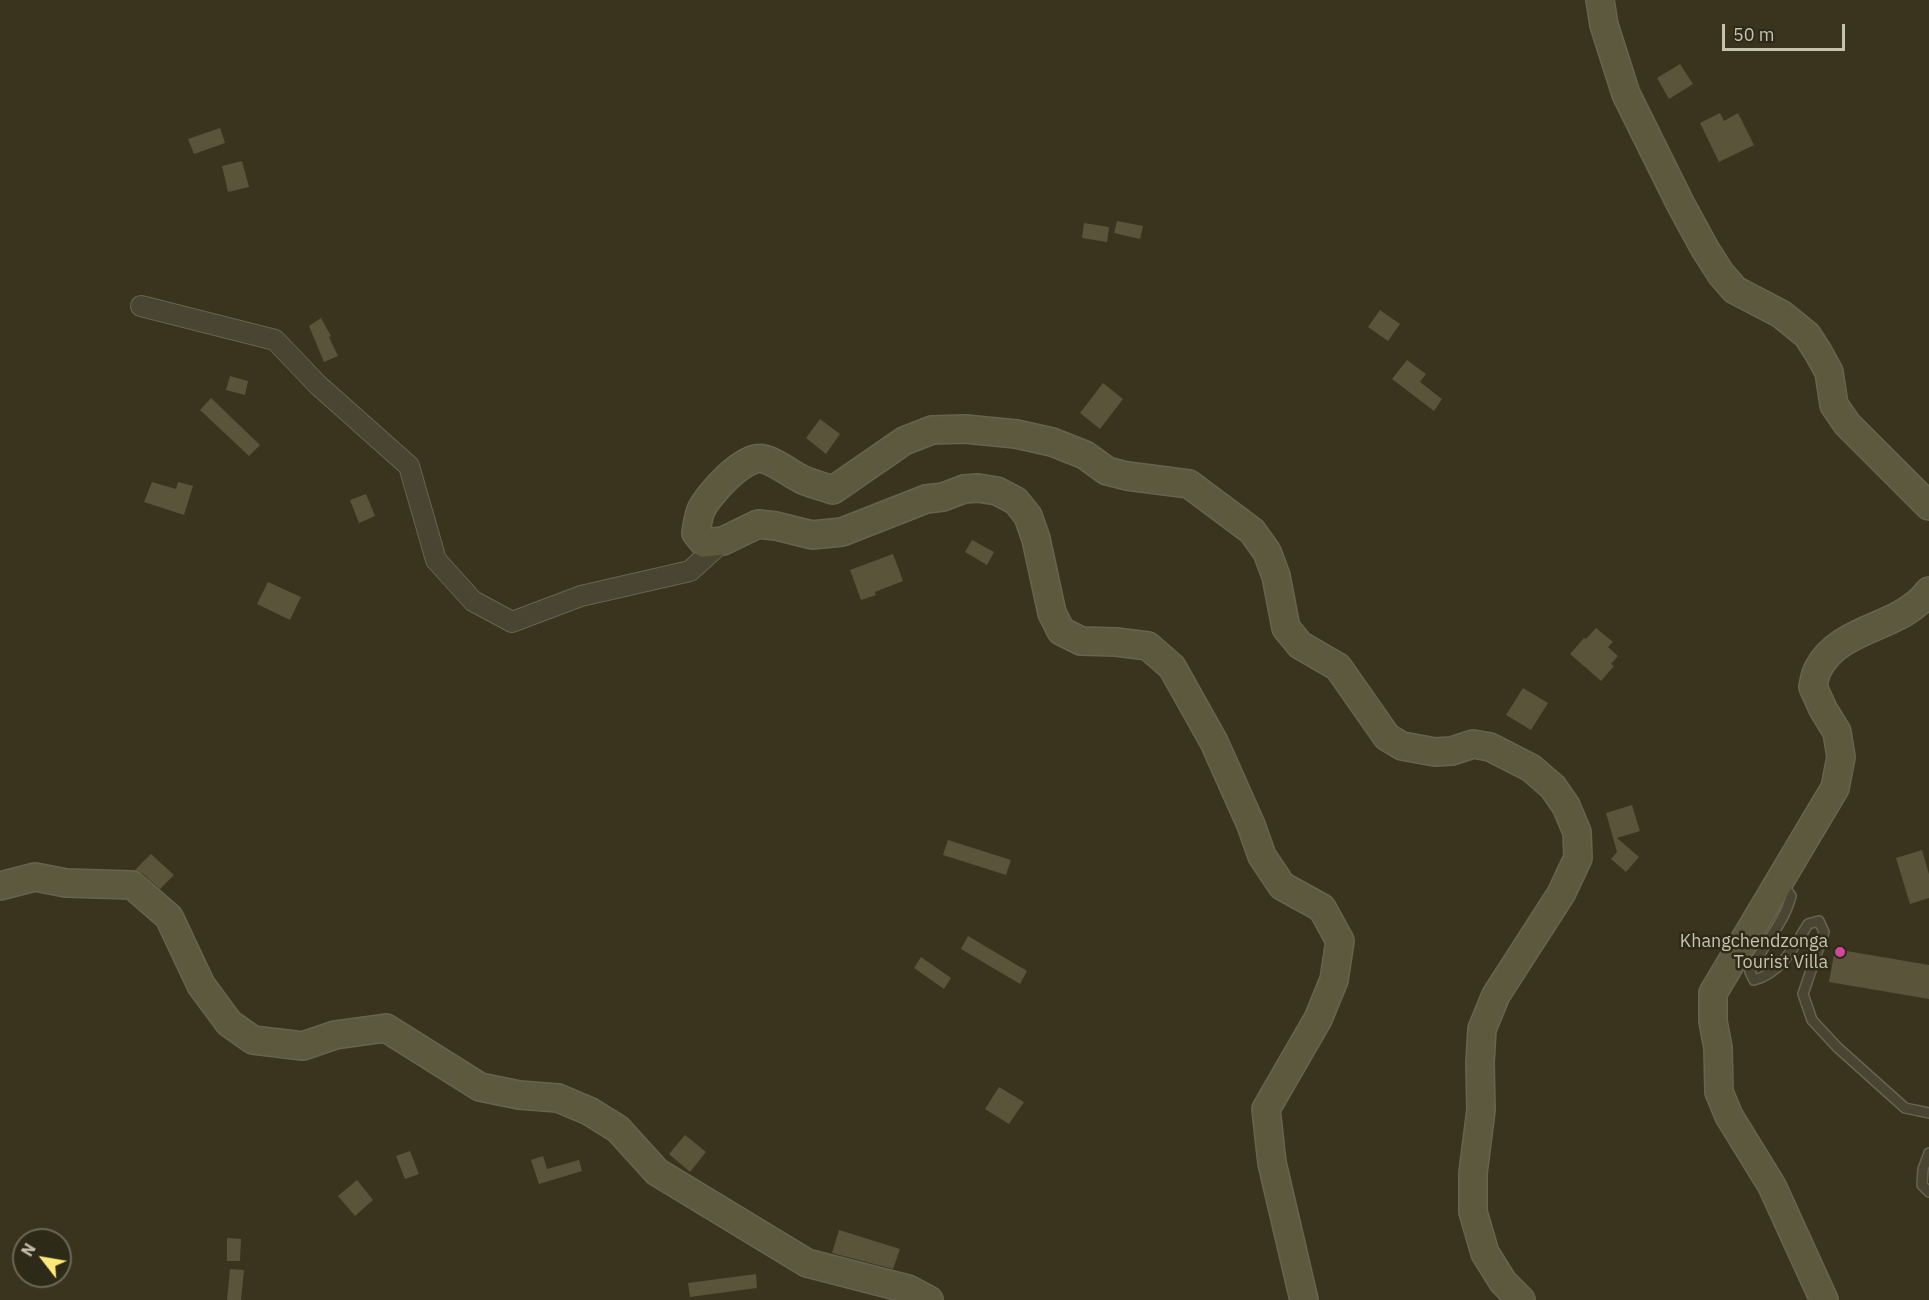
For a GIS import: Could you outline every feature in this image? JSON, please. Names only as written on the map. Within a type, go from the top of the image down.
[{"type":"street","points":[[1600,0],[1604,25],[1626,94],[1664,173],[1716,266],[1735,290],[1781,314],[1807,336],[1829,372],[1834,405],[1847,424],[1929,506]]},
{"type":"street","points":[[141,306],[275,340],[318,385],[409,466],[436,560],[473,601],[512,622],[581,596],[690,570],[723,541],[758,524],[812,535],[842,532],[926,499],[943,497],[964,489],[978,488],[997,491],[1016,501],[1028,516],[1036,540],[1052,613],[1061,631],[1081,641],[1148,646],[1172,667],[1214,742],[1251,825],[1262,856],[1282,886],[1322,908],[1340,941],[1334,980],[1318,1019],[1266,1109],[1272,1163],[1304,1300]]},
{"type":"street","points":[[723,541],[704,543],[696,533],[702,510],[712,493],[731,474],[755,459],[761,458],[782,466],[801,479],[833,490],[904,441],[932,430],[965,429],[1016,434],[1052,442],[1085,454],[1107,471],[1127,476],[1189,484],[1252,531],[1268,552],[1276,576],[1286,628],[1300,645],[1338,668],[1387,737],[1402,746],[1435,752],[1452,751],[1473,744],[1490,747],[1531,768],[1552,787],[1566,806],[1577,832],[1578,858],[1561,894],[1496,995],[1482,1029],[1481,1110],[1473,1173],[1473,1212],[1485,1253],[1503,1282],[1521,1300]]},
{"type":"street","points":[[1824,1300],[1772,1186],[1729,1116],[1719,1092],[1713,993],[1835,788],[1841,757],[1837,732],[1813,687],[1818,669],[1831,651],[1911,610],[1929,591]]},
{"type":"street","points":[[0,886],[35,877],[66,883],[132,885],[169,917],[201,986],[229,1023],[253,1040],[303,1046],[335,1035],[386,1028],[480,1087],[519,1095],[558,1098],[589,1111],[618,1129],[657,1172],[807,1263],[908,1289],[928,1300]]},
{"type":"lane","points":[[1779,880],[1791,896],[1786,913],[1758,954],[1750,972],[1754,980],[1773,973],[1791,952],[1808,924],[1819,921],[1824,932],[1803,994],[1812,1020],[1837,1047],[1905,1108],[1929,1113]]},
{"type":"lane","points":[[1929,1153],[1923,1169],[1922,1185],[1929,1192]]},
{"type":"building","points":[[1680,64],[1693,84],[1669,99],[1657,78]]},
{"type":"building","points":[[1720,113],[1724,121],[1738,113],[1754,145],[1719,162],[1700,123]]},
{"type":"building","points":[[220,128],[225,143],[194,154],[188,139]]},
{"type":"building","points":[[242,161],[249,187],[228,192],[222,166]]},
{"type":"building","points":[[1117,221],[1143,226],[1140,239],[1114,233]]},
{"type":"building","points":[[1084,223],[1109,227],[1107,242],[1082,238]]},
{"type":"building","points":[[1380,310],[1400,324],[1388,341],[1368,327]]},
{"type":"building","points":[[321,318],[338,356],[324,362],[309,326]]},
{"type":"building","points":[[1407,360],[1426,374],[1420,382],[1442,399],[1434,411],[1392,379]]},
{"type":"building","points":[[230,376],[248,381],[245,395],[226,390]]},
{"type":"building","points":[[1103,383],[1123,399],[1100,429],[1080,413]]},
{"type":"building","points":[[211,398],[260,445],[249,456],[200,410]]},
{"type":"building","points":[[820,419],[840,434],[826,454],[806,438]]},
{"type":"building","points":[[152,482],[176,489],[178,482],[193,486],[184,515],[144,502]]},
{"type":"building","points":[[366,494],[375,516],[359,523],[350,500]]},
{"type":"building","points":[[972,540],[994,552],[987,565],[965,552]]},
{"type":"building","points":[[893,554],[903,581],[861,600],[850,570]]},
{"type":"building","points":[[268,582],[301,597],[290,620],[257,604]]},
{"type":"building","points":[[1596,628],[1613,642],[1608,647],[1618,656],[1611,664],[1614,666],[1601,681],[1570,654]]},
{"type":"building","points":[[1523,688],[1548,703],[1531,730],[1506,715]]},
{"type":"building","points":[[1632,805],[1640,831],[1617,838],[1639,857],[1626,872],[1611,859],[1617,852],[1606,813]]},
{"type":"building","points":[[948,840],[1011,860],[1006,875],[943,855]]},
{"type":"building","points":[[1922,850],[1929,874],[1929,898],[1910,904],[1896,858]]},
{"type":"building","points":[[151,854],[174,875],[160,889],[142,873],[135,870]]},
{"type":"building","points":[[968,936],[1027,971],[1020,984],[961,949]]},
{"type":"building","points":[[1835,949],[1929,965],[1929,999],[1829,982]]},
{"type":"building","points":[[921,957],[951,978],[944,989],[914,968]]},
{"type":"building","points":[[999,1087],[1024,1102],[1009,1124],[985,1109]]},
{"type":"building","points":[[685,1135],[706,1152],[690,1172],[669,1154]]},
{"type":"building","points":[[410,1151],[419,1174],[405,1179],[396,1156]]},
{"type":"building","points":[[543,1156],[547,1169],[579,1160],[582,1171],[539,1184],[531,1160]]},
{"type":"building","points":[[357,1180],[373,1200],[355,1216],[338,1196]]},
{"type":"building","points":[[839,1230],[900,1249],[893,1269],[832,1253]]},
{"type":"building","points":[[227,1238],[241,1239],[240,1261],[227,1261]]},
{"type":"building","points":[[230,1269],[244,1270],[241,1300],[227,1300]]},
{"type":"building","points":[[756,1274],[757,1288],[690,1297],[688,1283]]},
{"type":"place","name":"Khangchendzonga Tourist Villa","points":[[1840,952]]}]
